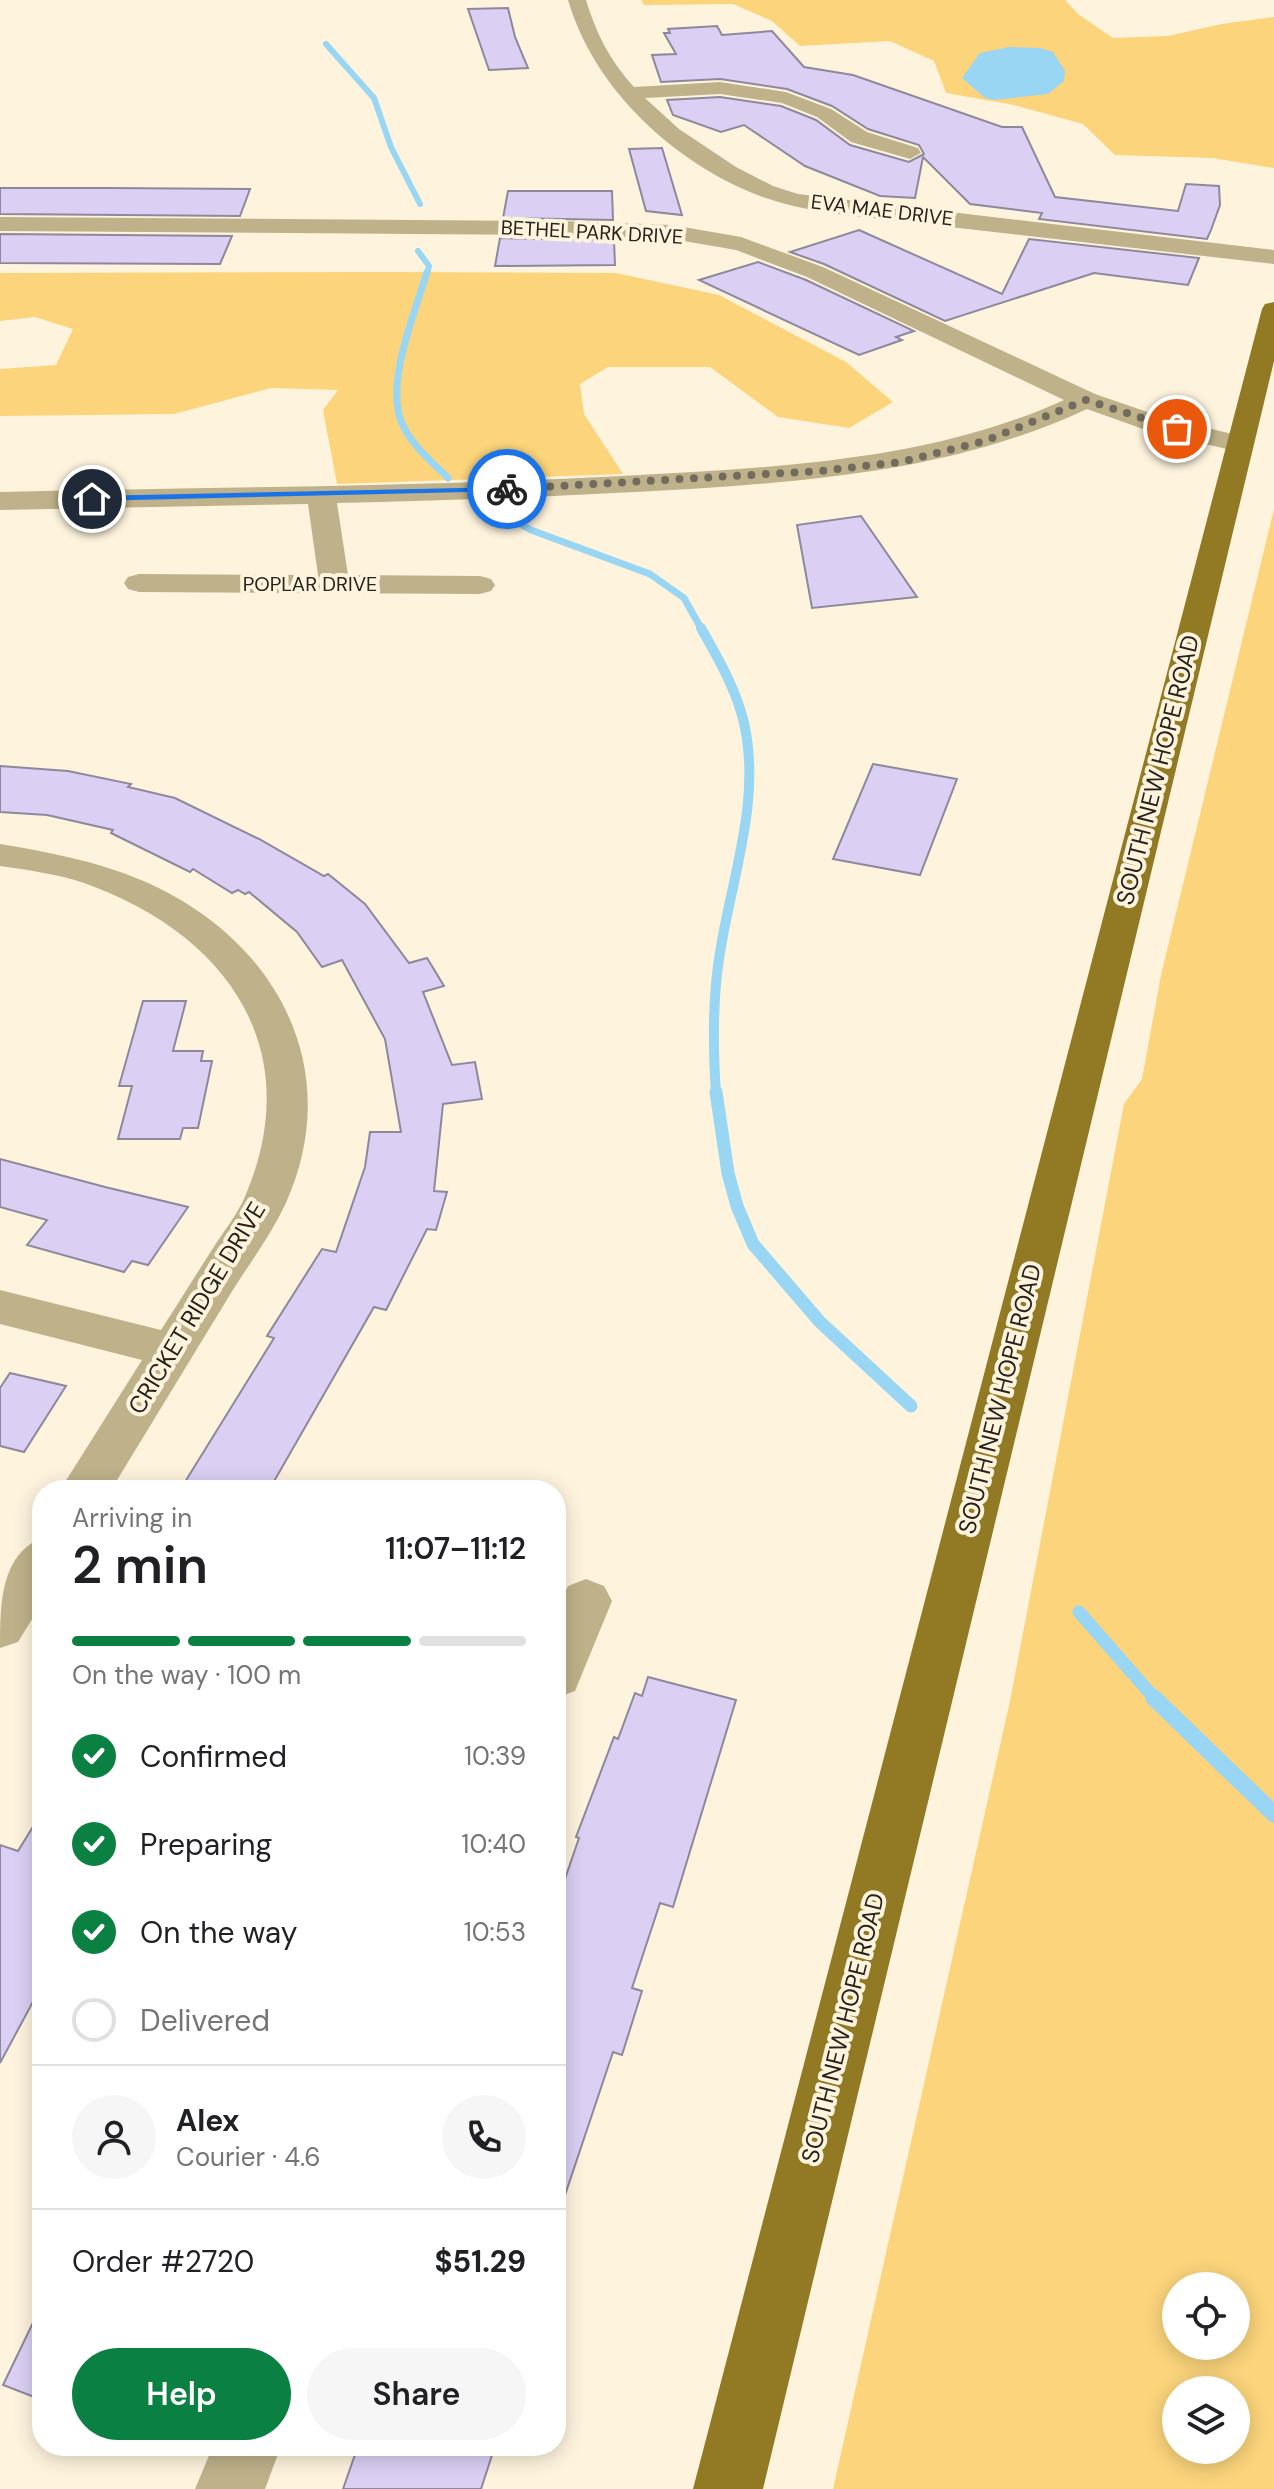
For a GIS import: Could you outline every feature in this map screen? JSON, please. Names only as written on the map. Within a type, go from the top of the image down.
[{"type":"main road","name":"SOUTH NEW HOPE ROAD","points":[[728,2489],[1274,309]]},
{"type":"street","name":"EVA MAE DRIVE","points":[[577,0],[592,46],[628,93],[651,115],[709,158],[755,186],[811,203],[1274,257]]},
{"type":"street","points":[[628,93],[708,88],[786,98],[824,113],[859,137],[910,153]]},
{"type":"street","points":[[741,244],[811,203]]},
{"type":"street","name":"BETHEL PARK DRIVE","points":[[0,224],[562,228],[672,232],[741,244],[815,272],[1086,400],[1153,423],[1239,444]]},
{"type":"street","points":[[0,501],[565,488],[874,465],[956,450],[1086,400]]},
{"type":"street","points":[[321,493],[334,584]]},
{"type":"street","name":"POPLAR DRIVE","points":[[139,583],[480,585]]},
{"type":"street","name":"CRICKET RIDGE DRIVE","points":[[0,855],[95,875],[143,895],[218,945],[243,970],[283,1047],[289,1083],[286,1124],[278,1163],[263,1205],[91,1480]]},
{"type":"street","points":[[0,1307],[34,1318],[173,1350]]},
{"type":"street","points":[[0,1626],[32,1575]]},
{"type":"street","points":[[566,1650],[586,1601]]},
{"type":"street","points":[[230,2489],[243,2456]]},
{"type":"shaded area","points":[[641,0],[1065,0],[1078,14],[1113,38],[1168,36],[1274,17],[1274,168],[1212,158],[1115,155],[1083,124],[1014,105],[946,93],[934,61],[890,41],[800,46],[772,21],[733,4],[644,5]]},
{"type":"shaded area","points":[[0,273],[616,273],[719,295],[846,362],[893,402],[849,428],[778,417],[710,367],[608,367],[580,384],[584,414],[623,474],[337,484],[323,410],[338,390],[271,388],[174,414],[0,416],[0,369],[56,365],[73,329],[35,317],[0,321]]},
{"type":"shaded area","points":[[1274,509],[1274,2489],[833,2489],[1010,1701],[1124,1104],[1142,1079],[1161,975]]},
{"type":"water","points":[[1009,47],[1040,48],[1053,52],[1065,71],[1064,81],[1048,94],[995,100],[985,98],[962,78],[980,53]]},
{"type":"building","points":[[508,8],[515,37],[528,68],[489,70],[468,9]]},
{"type":"building","points":[[717,26],[722,35],[772,31],[804,67],[853,75],[1002,127],[1022,127],[1055,197],[1178,211],[1186,184],[1219,186],[1220,205],[1211,230],[1207,239],[1039,219],[1042,213],[970,204],[923,157],[915,198],[880,196],[805,166],[744,125],[721,132],[673,115],[667,100],[720,97],[781,106],[816,120],[850,145],[909,162],[924,154],[919,145],[868,129],[832,106],[787,89],[720,79],[661,82],[652,55],[676,54],[664,33],[670,33],[668,29]]},
{"type":"building","points":[[662,148],[682,215],[646,211],[629,149]]},
{"type":"building","points":[[0,188],[250,189],[240,216],[0,214]]},
{"type":"building","points":[[508,191],[612,191],[613,220],[503,218]]},
{"type":"building","points":[[859,230],[1002,294],[1029,239],[1199,258],[1188,285],[1094,273],[945,321],[824,264],[790,252]]},
{"type":"building","points":[[0,234],[232,236],[220,264],[0,263]]},
{"type":"building","points":[[500,238],[614,240],[615,265],[495,266]]},
{"type":"building","points":[[758,262],[806,280],[914,331],[896,337],[902,340],[859,355],[699,280]]},
{"type":"building","points":[[861,516],[917,597],[812,608],[797,525]]},
{"type":"building","points":[[873,764],[957,779],[920,875],[833,859]]},
{"type":"building","points":[[0,766],[68,771],[131,784],[128,787],[175,798],[259,839],[324,876],[328,874],[365,904],[409,963],[427,958],[444,986],[423,992],[452,1065],[475,1062],[482,1099],[443,1104],[434,1191],[447,1192],[436,1230],[427,1229],[386,1310],[374,1307],[275,1480],[186,1480],[274,1338],[267,1336],[322,1249],[336,1252],[365,1167],[370,1132],[401,1132],[385,1039],[342,960],[322,967],[297,932],[249,892],[245,894],[238,890],[232,893],[193,869],[190,872],[111,833],[113,830],[47,815],[0,812]]},
{"type":"building","points":[[143,1001],[186,1001],[173,1051],[203,1051],[201,1061],[212,1061],[198,1128],[183,1128],[180,1139],[118,1139],[132,1086],[119,1086]]},
{"type":"building","points":[[0,1159],[188,1207],[148,1265],[132,1261],[124,1272],[27,1245],[47,1220],[0,1207]]},
{"type":"building","points":[[10,1373],[66,1386],[24,1452],[0,1446],[0,1388]]},
{"type":"building","points":[[648,1677],[736,1700],[673,1907],[660,1903],[632,1988],[642,1991],[622,2055],[613,2052],[566,2192],[566,1876],[579,1838],[576,1837],[614,1737],[618,1739],[635,1693],[642,1696]]},
{"type":"building","points":[[32,1828],[32,2004],[0,2063],[0,1845],[18,1851]]},
{"type":"building","points":[[32,2325],[32,2396],[3,2385]]},
{"type":"building","points":[[355,2456],[492,2456],[481,2489],[343,2489]]},
{"type":"waterway","points":[[326,44],[374,98],[391,147],[420,204]]},
{"type":"waterway","points":[[418,251],[429,266],[427,274]]},
{"type":"waterway","points":[[427,272],[399,367],[397,405],[410,437],[448,478]]},
{"type":"waterway","points":[[477,499],[531,530],[650,574],[684,598],[702,630]]},
{"type":"waterway","points":[[701,628],[736,698],[749,753],[747,812],[717,976],[714,1026],[716,1094]]},
{"type":"waterway","points":[[716,1092],[728,1173],[737,1206],[753,1244],[820,1322],[911,1406]]},
{"type":"waterway","points":[[1079,1612],[1156,1700]]},
{"type":"waterway","points":[[1156,1700],[1274,1814]]},
{"type":"way so far","points":[[507,489],[820,471],[901,462],[985,441],[1066,411],[1086,400],[1177,429]]},
{"type":"route","points":[[92,499],[507,489]]}]
